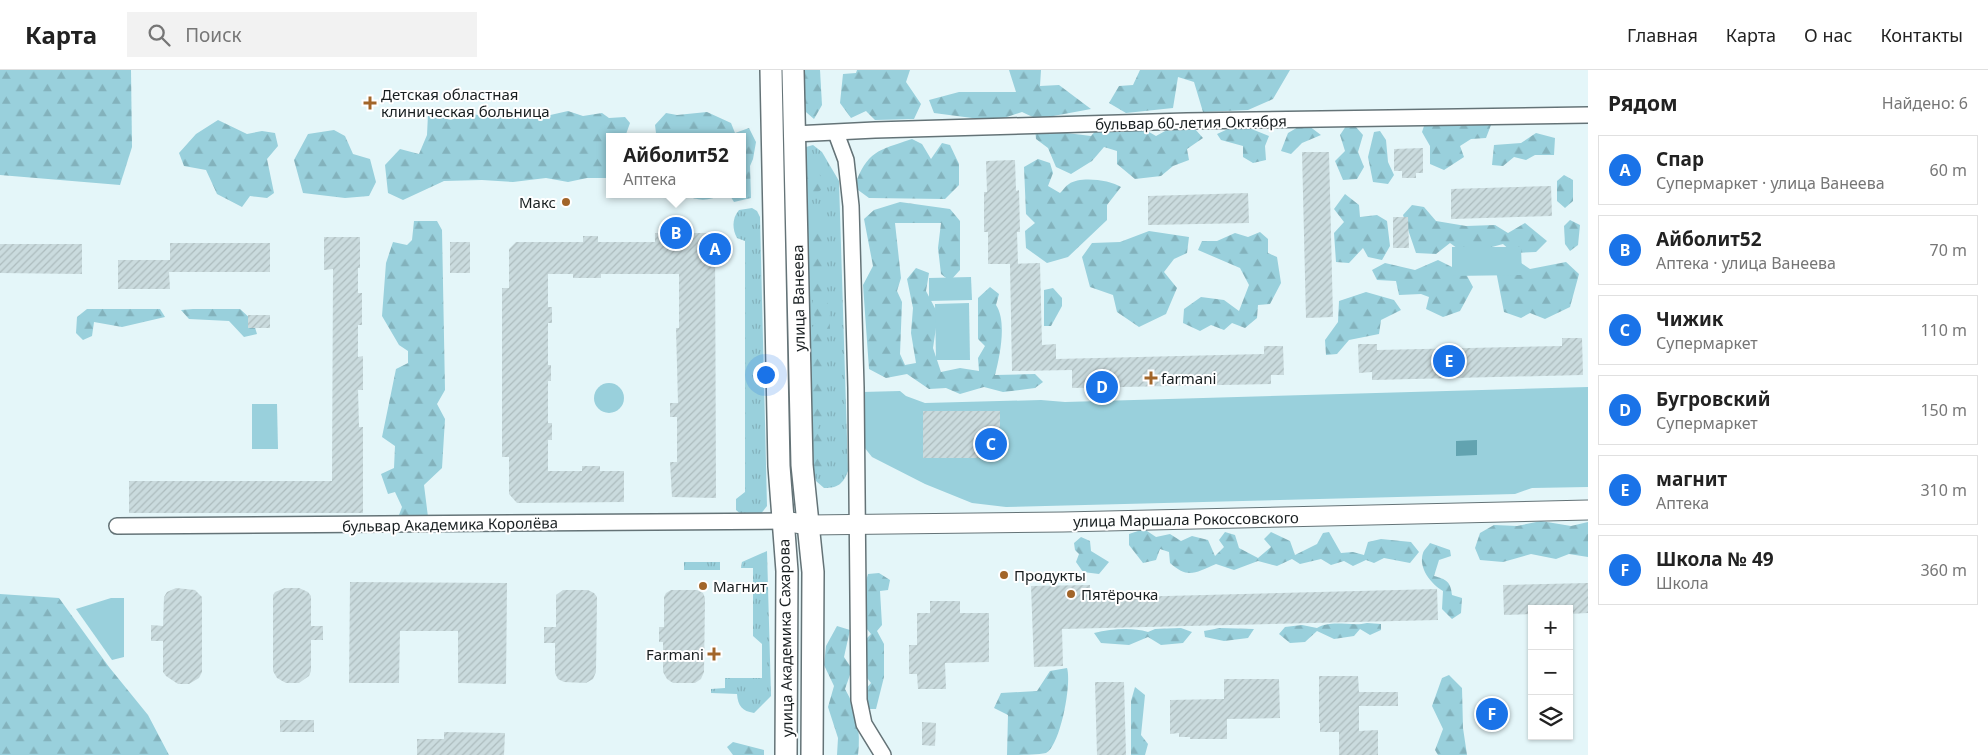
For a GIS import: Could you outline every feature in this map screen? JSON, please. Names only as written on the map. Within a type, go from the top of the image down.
[{"type":"main road","name":"улица Ванеева","points":[[771,70],[779,466],[783,521]]},
{"type":"main road","name":"улица Ванеева","points":[[793,70],[802,465],[809,525]]},
{"type":"main road","name":"улица Академика Сахарова","points":[[783,521],[787,571],[786,755]]},
{"type":"main road","name":"улица Академика Сахарова","points":[[809,525],[813,572],[812,755]]},
{"type":"street","name":"бульвар 60-летия Октября","points":[[794,134],[1188,121],[1588,114]]},
{"type":"street","points":[[836,133],[846,160],[851,206],[858,524],[858,700],[864,724],[883,755]]},
{"type":"street","points":[[772,135],[794,134]]},
{"type":"street","name":"улица Маршала Рокоссовского","points":[[783,521],[809,525],[1063,522],[1588,510]]},
{"type":"street","name":"бульвар Академика Королёва","points":[[117,526],[783,521]]},
{"type":"green space","points":[[0,70],[131,70],[132,147],[120,185],[0,175]]},
{"type":"green space","points":[[797,70],[820,70],[822,105],[814,119],[799,106]]},
{"type":"green space","points":[[857,70],[910,70],[906,82],[921,104],[914,119],[875,120],[866,111],[851,118],[840,103],[843,74],[856,73]]},
{"type":"green space","points":[[1009,70],[1041,70],[1040,86],[1059,85],[1091,109],[1037,119],[1022,112],[995,121],[934,113],[929,100],[959,92],[1016,92]]},
{"type":"green space","points":[[1140,70],[1290,70],[1273,99],[1248,110],[1203,112],[1194,82],[1178,77],[1173,108],[1126,113],[1109,103],[1119,86],[1133,85]]},
{"type":"green space","points":[[525,111],[546,116],[568,111],[583,116],[602,113],[609,118],[625,117],[630,123],[626,133],[606,133],[606,178],[587,178],[568,182],[546,178],[513,182],[482,180],[444,181],[403,200],[388,193],[385,165],[400,149],[419,154],[427,135],[428,114],[451,120],[469,113],[486,117]]},
{"type":"green space","points":[[707,112],[731,123],[735,133],[656,133],[655,125],[666,113],[677,115]]},
{"type":"green space","points":[[1475,112],[1491,125],[1486,138],[1471,139],[1460,146],[1464,157],[1444,170],[1430,164],[1430,146],[1422,132],[1426,120]]},
{"type":"green space","points":[[218,120],[247,134],[262,131],[275,133],[278,146],[267,159],[274,193],[267,198],[250,196],[242,207],[217,194],[206,170],[184,166],[179,153],[196,134]]},
{"type":"green space","points":[[1059,121],[1067,133],[1091,136],[1100,126],[1137,125],[1156,136],[1167,130],[1195,129],[1203,138],[1187,149],[1189,160],[1173,166],[1161,176],[1135,179],[1117,164],[1117,151],[1104,147],[1092,161],[1071,174],[1056,167],[1048,148],[1036,139],[1035,128]]},
{"type":"green space","points":[[1305,123],[1321,135],[1302,143],[1291,154],[1281,151],[1288,133]]},
{"type":"green space","points":[[1346,126],[1356,127],[1363,135],[1358,152],[1364,167],[1357,179],[1343,180],[1335,161],[1345,151],[1340,135]]},
{"type":"green space","points":[[749,128],[756,142],[750,166],[751,198],[734,202],[732,198],[746,198],[746,133],[735,133]]},
{"type":"green space","points":[[1249,128],[1269,136],[1265,146],[1266,160],[1253,163],[1243,157],[1243,146],[1221,140],[1217,134],[1228,129]]},
{"type":"green space","points":[[334,130],[345,136],[353,154],[370,159],[376,182],[369,196],[345,198],[303,193],[294,160],[308,134]]},
{"type":"green space","points":[[1380,131],[1386,140],[1388,162],[1394,175],[1388,184],[1373,182],[1368,157],[1374,132]]},
{"type":"green space","points":[[1536,133],[1555,138],[1554,155],[1535,155],[1526,160],[1514,157],[1503,166],[1492,165],[1494,145],[1521,143]]},
{"type":"green space","points":[[912,139],[922,144],[931,159],[942,143],[950,145],[959,164],[959,185],[945,199],[869,198],[854,187],[864,166],[875,154],[890,146]]},
{"type":"green space","points":[[813,145],[822,152],[839,181],[848,471],[839,484],[824,488],[816,481],[813,470],[806,147]]},
{"type":"green space","points":[[1038,159],[1050,163],[1053,173],[1048,186],[1060,193],[1068,185],[1080,180],[1103,181],[1121,187],[1107,205],[1107,220],[1068,257],[1047,263],[1026,248],[1025,231],[1035,223],[1026,214],[1024,167]]},
{"type":"green space","points":[[815,168],[821,177],[821,190],[812,196],[805,193],[805,172]]},
{"type":"green space","points":[[1564,175],[1573,180],[1573,201],[1565,208],[1557,201],[1557,181]]},
{"type":"green space","points":[[1345,194],[1359,205],[1360,217],[1377,215],[1387,221],[1390,246],[1382,260],[1368,257],[1363,248],[1349,263],[1336,262],[1334,233],[1344,222],[1334,209]]},
{"type":"green space","points":[[694,198],[713,198],[704,200]]},
{"type":"green space","points":[[900,202],[950,209],[960,221],[960,270],[950,281],[941,274],[938,248],[941,223],[895,223],[901,278],[897,291],[902,302],[900,354],[905,365],[916,363],[911,333],[913,308],[907,279],[916,268],[929,273],[926,291],[938,314],[933,348],[941,372],[960,368],[979,371],[978,358],[985,346],[978,339],[978,298],[990,287],[999,294],[996,305],[1002,329],[995,375],[1035,374],[1043,382],[1035,388],[1003,392],[984,387],[960,394],[946,388],[929,389],[907,374],[886,378],[869,369],[863,285],[873,266],[864,219],[874,210]]},
{"type":"green space","points":[[1412,205],[1424,207],[1436,221],[1466,226],[1495,225],[1508,233],[1525,223],[1547,241],[1536,252],[1513,253],[1503,244],[1481,250],[1461,251],[1450,243],[1436,254],[1416,253],[1403,215]]},
{"type":"green space","points":[[752,208],[757,211],[760,217],[767,506],[760,515],[743,516],[736,510],[736,499],[745,492],[745,241],[737,238],[734,224],[735,216],[739,210]]},
{"type":"green space","points":[[1570,220],[1580,225],[1578,245],[1570,251],[1565,244],[1564,226]]},
{"type":"green space","points":[[414,221],[437,221],[442,230],[445,390],[437,404],[445,419],[442,468],[424,485],[428,517],[408,527],[399,515],[402,507],[395,492],[388,494],[381,474],[394,468],[395,446],[382,437],[396,369],[408,363],[408,351],[399,345],[382,316],[386,263],[393,242],[407,245],[412,240]]},
{"type":"green space","points":[[815,221],[823,225],[826,255],[822,265],[825,275],[822,290],[829,307],[830,330],[822,339],[827,355],[822,370],[827,385],[822,397],[827,411],[817,429],[826,444],[827,454],[821,470],[809,468],[804,357],[814,346],[807,333],[817,322],[813,312],[813,296],[800,285],[799,270],[810,259],[811,247],[801,238],[801,228]]},
{"type":"green space","points":[[1149,231],[1189,237],[1187,253],[1174,259],[1164,272],[1177,288],[1166,314],[1139,327],[1117,312],[1113,295],[1090,287],[1082,257],[1092,243],[1120,242]]},
{"type":"green space","points":[[1260,232],[1268,239],[1268,253],[1277,257],[1281,283],[1270,304],[1258,305],[1257,318],[1245,328],[1232,323],[1224,330],[1211,325],[1200,331],[1183,323],[1184,309],[1201,297],[1224,300],[1239,311],[1249,285],[1240,268],[1198,250],[1202,241],[1217,241],[1235,233],[1248,237]]},
{"type":"green space","points":[[1452,247],[1521,247],[1522,275],[1452,276]]},
{"type":"green space","points":[[1515,259],[1530,269],[1566,262],[1579,274],[1570,307],[1545,319],[1530,313],[1521,318],[1504,312],[1496,271]]},
{"type":"green space","points":[[1438,260],[1466,274],[1473,287],[1460,311],[1443,317],[1426,309],[1429,297],[1421,294],[1399,295],[1396,281],[1377,280],[1372,270],[1385,263],[1415,270]]},
{"type":"green space","points":[[971,277],[972,300],[929,301],[929,278]]},
{"type":"green space","points":[[1053,288],[1062,298],[1062,306],[1051,326],[1044,326],[1044,290]]},
{"type":"green space","points":[[1366,292],[1394,300],[1401,310],[1381,320],[1379,334],[1349,340],[1337,354],[1326,355],[1325,340],[1338,322],[1339,301]]},
{"type":"green space","points":[[969,303],[970,360],[936,360],[935,304]]},
{"type":"green space","points":[[87,309],[160,309],[165,317],[122,327],[94,322],[92,336],[83,340],[76,333],[77,317]]},
{"type":"green space","points":[[240,309],[253,321],[257,334],[244,337],[229,321],[189,319],[181,310]]},
{"type":"green space","points":[[609,383],[620,387],[624,398],[620,409],[609,413],[598,409],[594,398],[598,387]]},
{"type":"green space","points":[[1588,387],[1588,487],[1532,488],[1515,494],[1006,507],[972,503],[925,484],[872,457],[864,447],[862,392],[900,391],[906,396],[925,403],[1041,400],[1065,402]]},
{"type":"green space","points":[[252,404],[277,404],[278,449],[252,449]]},
{"type":"green space","points":[[1541,521],[1571,526],[1588,522],[1588,557],[1569,554],[1556,559],[1531,554],[1503,562],[1480,560],[1475,548],[1480,533],[1494,525],[1517,526]]},
{"type":"green space","points":[[1144,529],[1156,537],[1170,534],[1181,541],[1192,536],[1208,540],[1215,556],[1224,547],[1219,540],[1225,532],[1235,535],[1239,548],[1258,558],[1271,547],[1264,539],[1271,532],[1290,541],[1295,555],[1317,544],[1323,533],[1329,532],[1341,553],[1353,552],[1364,555],[1368,542],[1381,539],[1411,542],[1419,552],[1410,563],[1384,558],[1374,563],[1366,560],[1353,566],[1344,561],[1331,565],[1321,559],[1300,564],[1292,559],[1277,566],[1258,561],[1234,570],[1216,564],[1197,572],[1187,573],[1170,563],[1169,552],[1160,549],[1156,560],[1143,563],[1129,545],[1129,534]]},
{"type":"green space","points":[[1081,537],[1090,541],[1091,551],[1109,562],[1099,574],[1083,572],[1076,562],[1079,554],[1075,550],[1074,543]]},
{"type":"green space","points":[[1430,543],[1450,550],[1451,556],[1439,560],[1434,576],[1442,578],[1447,582],[1452,595],[1462,598],[1461,613],[1452,619],[1442,609],[1443,591],[1430,580],[1422,564],[1423,553]]},
{"type":"green space","points":[[767,551],[771,696],[754,713],[746,711],[741,707],[737,694],[711,693],[711,689],[725,688],[725,678],[762,678],[762,644],[753,636],[753,568],[741,568],[742,562]]},
{"type":"green space","points":[[684,562],[720,562],[720,570],[684,570]]},
{"type":"green space","points":[[879,573],[890,580],[888,590],[880,591],[882,625],[877,631],[884,644],[884,677],[876,709],[865,709],[863,692],[871,683],[864,674],[861,644],[871,634],[862,623],[862,595],[868,574]]},
{"type":"green space","points":[[0,594],[59,598],[109,667],[148,715],[169,755],[0,755]]},
{"type":"green space","points":[[111,598],[124,598],[124,657],[112,660],[76,609]]},
{"type":"green space","points":[[1329,624],[1381,624],[1381,630],[1370,635],[1360,629],[1354,636],[1334,639],[1317,631],[1305,642],[1290,643],[1279,634],[1285,627],[1302,625],[1317,628]]},
{"type":"green space","points":[[837,626],[850,630],[844,657],[852,669],[845,689],[853,705],[857,721],[858,755],[837,755],[838,738],[828,707],[834,686],[824,665],[826,646]]},
{"type":"green space","points":[[1181,628],[1192,632],[1183,643],[1161,645],[1148,637],[1129,645],[1101,643],[1094,633],[1121,629],[1135,629],[1148,632],[1155,629]]},
{"type":"green space","points":[[1220,628],[1254,629],[1248,638],[1224,641],[1205,637],[1204,631]]},
{"type":"green space","points":[[1067,668],[1068,687],[1064,714],[1051,748],[1042,754],[1007,755],[1008,715],[994,708],[1001,693],[1037,691],[1050,671]]},
{"type":"green space","points":[[1449,675],[1462,688],[1463,728],[1467,755],[1438,755],[1435,750],[1443,729],[1432,706],[1442,678]]},
{"type":"green space","points":[[1135,687],[1145,695],[1141,735],[1148,744],[1145,755],[1131,755],[1131,701]]},
{"type":"green space","points":[[733,742],[764,750],[764,755],[733,755],[727,747]]},
{"type":"shaded area","points":[[1477,440],[1477,455],[1456,456],[1456,441]]},
{"type":"building","points":[[1423,148],[1423,173],[1416,173],[1416,178],[1402,178],[1402,171],[1394,171],[1394,149]]},
{"type":"building","points":[[1302,152],[1329,152],[1333,317],[1306,318]]},
{"type":"building","points":[[1015,160],[1016,191],[1019,190],[1020,232],[1017,232],[1018,264],[988,264],[988,232],[984,232],[984,192],[987,192],[986,161]]},
{"type":"building","points":[[1551,186],[1552,216],[1451,219],[1451,189]]},
{"type":"building","points":[[1248,193],[1249,223],[1148,225],[1148,196]]},
{"type":"building","points":[[1393,217],[1408,217],[1409,248],[1393,248]]},
{"type":"building","points":[[655,233],[715,233],[716,498],[672,497],[670,462],[677,462],[677,417],[670,417],[670,403],[678,403],[676,328],[679,328],[679,274],[601,274],[601,278],[573,278],[573,274],[548,274],[548,307],[552,307],[552,323],[548,323],[548,365],[551,365],[551,381],[548,381],[548,423],[552,423],[552,440],[548,440],[548,471],[582,471],[582,466],[600,466],[600,471],[624,471],[624,502],[517,503],[509,494],[509,457],[502,457],[502,288],[509,288],[509,249],[516,242],[583,242],[583,236],[598,236],[598,242],[655,242]]},
{"type":"building","points":[[324,237],[360,237],[358,293],[362,293],[362,325],[358,325],[358,357],[363,356],[363,390],[358,390],[359,427],[363,427],[363,513],[129,513],[129,481],[332,481],[333,269],[324,270]]},
{"type":"building","points":[[450,242],[470,242],[470,273],[450,273]]},
{"type":"building","points":[[170,243],[270,243],[270,272],[169,272],[170,289],[118,289],[118,260],[170,260]]},
{"type":"building","points":[[0,244],[82,244],[82,274],[0,273]]},
{"type":"building","points":[[1040,263],[1042,345],[1056,344],[1056,359],[1264,354],[1264,346],[1283,346],[1284,375],[1271,375],[1271,384],[1072,388],[1072,370],[1012,371],[1010,264]]},
{"type":"building","points":[[248,315],[270,315],[270,328],[248,328]]},
{"type":"building","points":[[1562,338],[1582,338],[1583,375],[1372,380],[1372,372],[1359,373],[1358,344],[1377,344],[1377,350],[1562,346]]},
{"type":"building","points":[[923,411],[1000,411],[1000,458],[923,458]]},
{"type":"building","points":[[350,582],[507,583],[506,684],[458,683],[458,631],[400,631],[399,683],[349,683]]},
{"type":"building","points":[[1588,583],[1588,613],[1573,614],[1573,605],[1528,605],[1528,614],[1504,615],[1503,585]]},
{"type":"building","points":[[1090,585],[1090,598],[1437,589],[1438,620],[1062,629],[1063,666],[1034,667],[1031,586]]},
{"type":"building","points":[[176,588],[195,590],[202,597],[202,672],[199,678],[189,684],[178,684],[166,676],[163,672],[163,641],[151,641],[151,625],[163,626],[164,597],[167,592]]},
{"type":"building","points":[[285,588],[299,588],[308,592],[311,596],[311,626],[323,626],[323,640],[311,640],[311,671],[309,676],[299,683],[286,683],[277,678],[273,671],[273,595],[275,592]]},
{"type":"building","points":[[563,590],[588,590],[597,597],[596,672],[593,679],[586,683],[564,682],[558,679],[555,673],[555,643],[544,643],[544,627],[556,627],[556,595]]},
{"type":"building","points":[[671,590],[697,590],[703,593],[705,598],[704,672],[701,679],[695,683],[673,683],[667,679],[663,672],[663,642],[659,642],[659,627],[664,627],[664,597]]},
{"type":"building","points":[[930,601],[960,601],[960,613],[989,613],[989,662],[945,663],[946,689],[918,689],[917,674],[909,674],[909,645],[917,645],[917,613],[930,613]]},
{"type":"building","points":[[1319,676],[1358,676],[1359,692],[1398,692],[1398,706],[1359,706],[1359,731],[1378,730],[1378,755],[1339,755],[1339,732],[1320,732]]},
{"type":"building","points":[[1224,679],[1279,679],[1280,718],[1227,719],[1227,739],[1190,739],[1190,737],[1179,737],[1179,733],[1170,734],[1170,700],[1224,699]]},
{"type":"building","points":[[1095,682],[1124,682],[1126,755],[1097,755]]},
{"type":"building","points":[[280,720],[314,720],[314,732],[280,732]]},
{"type":"building","points":[[922,722],[936,723],[935,746],[922,745]]},
{"type":"building","points":[[444,732],[505,733],[504,755],[417,755],[417,739],[444,739]]},
{"type":"place","name":"Детская областная клиническая больница","points":[[370,103]]},
{"type":"place","name":"Макс","points":[[566,202]]},
{"type":"place","name":"Айболит52","points":[[676,233]]},
{"type":"place","name":"Спар","points":[[715,249]]},
{"type":"place","name":"магнит","points":[[1449,361]]},
{"type":"place","name":"farmani","points":[[1151,378]]},
{"type":"place","name":"Бугровский","points":[[1102,387]]},
{"type":"place","name":"Чижик","points":[[991,444]]},
{"type":"place","name":"Продукты","points":[[1004,575]]},
{"type":"place","name":"Магнит","points":[[703,586]]},
{"type":"place","name":"Пятёрочка","points":[[1071,594]]},
{"type":"place","name":"Farmani","points":[[714,654]]},
{"type":"place","name":"Школа № 49","points":[[1492,714]]}]
